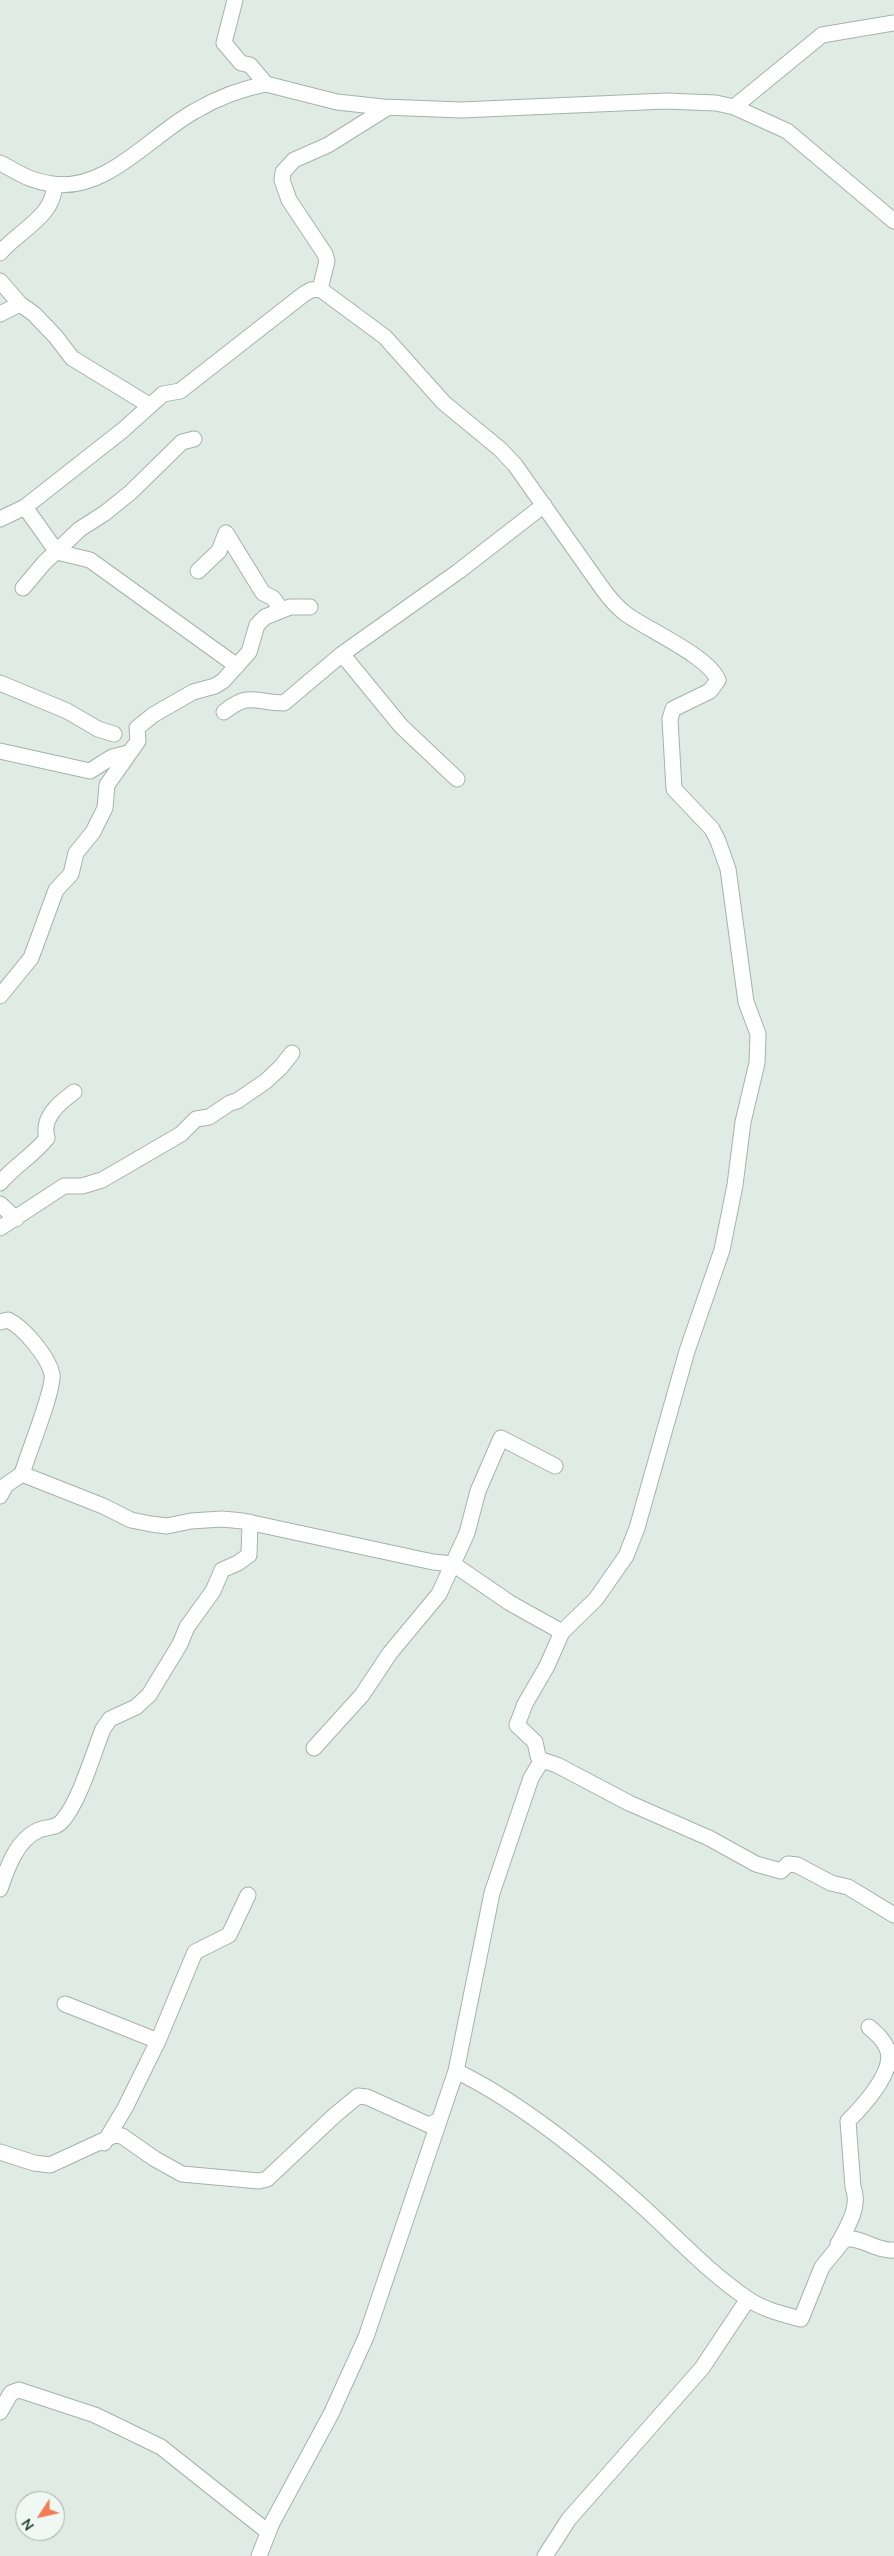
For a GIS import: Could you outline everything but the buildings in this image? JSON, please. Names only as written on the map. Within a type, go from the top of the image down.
[{"type":"street","points":[[235,0],[224,43],[241,63],[250,65],[266,84]]},
{"type":"street","points":[[734,107],[822,35],[894,23]]},
{"type":"street","points":[[236,91],[245,82],[250,65]]},
{"type":"street","points":[[0,163],[24,178],[54,185],[85,181],[116,167],[194,111],[236,91],[266,84],[296,90],[321,99],[387,108],[461,110],[550,104],[696,101],[734,107],[787,131],[894,221]]},
{"type":"street","points":[[320,289],[327,261],[325,254],[289,200],[282,180],[283,172],[294,160],[328,145],[371,120],[387,108]]},
{"type":"street","points":[[0,253],[44,211],[55,192],[54,185]]},
{"type":"street","points":[[0,281],[20,304],[44,324],[72,358],[149,405]]},
{"type":"street","points":[[3,513],[25,507],[123,430],[162,394],[180,391],[304,294],[311,290],[320,289],[385,337],[444,403],[500,449],[544,505],[602,588],[617,606],[684,650],[718,678],[714,688],[677,706],[670,713],[671,778],[676,793],[712,829],[720,846],[730,882],[746,1002],[758,1034],[759,1048],[743,1122],[735,1185],[722,1250],[687,1351],[637,1528],[626,1556],[596,1599],[562,1632],[547,1666],[525,1704],[517,1725],[535,1742],[538,1756],[542,1760],[557,1765],[629,1803],[658,1813],[710,1838],[756,1864],[781,1871],[788,1864],[797,1865],[816,1877],[848,1887],[894,1915]]},
{"type":"street","points":[[0,314],[20,304]]},
{"type":"street","points":[[22,588],[44,563],[80,529],[105,513],[131,492],[182,442],[194,439]]},
{"type":"street","points":[[224,712],[237,702],[249,699],[284,703],[342,654],[459,571],[544,505]]},
{"type":"street","points":[[25,507],[57,552],[90,560],[237,666]]},
{"type":"street","points":[[198,571],[219,551],[226,533],[263,593],[273,598],[281,609]]},
{"type":"street","points":[[0,996],[31,958],[37,947],[56,890],[71,874],[76,853],[97,824],[105,808],[107,785],[138,741],[137,728],[154,715],[194,692],[215,686],[249,652],[257,625],[265,616],[281,609],[310,607]]},
{"type":"street","points":[[342,654],[401,726],[457,779]]},
{"type":"street","points":[[0,683],[67,711],[98,729],[114,734]]},
{"type":"street","points":[[0,751],[90,771],[112,757],[128,753]]},
{"type":"street","points":[[0,1228],[64,1186],[82,1186],[102,1180],[181,1134],[196,1119],[209,1117],[230,1103],[237,1101],[266,1082],[292,1053]]},
{"type":"street","points":[[0,1183],[18,1164],[42,1146],[47,1138],[45,1127],[56,1106],[74,1092]]},
{"type":"street","points":[[0,1204],[16,1219]]},
{"type":"street","points":[[0,1322],[8,1320],[19,1325],[43,1356],[52,1374],[49,1390],[22,1474],[6,1485],[0,1496]]},
{"type":"street","points":[[314,1748],[362,1695],[390,1653],[422,1617],[439,1594],[467,1534],[478,1491],[501,1438],[554,1466]]},
{"type":"street","points":[[22,1474],[103,1506],[131,1520],[150,1524],[167,1526],[190,1521],[222,1519],[250,1522],[433,1562],[452,1564],[510,1603],[562,1632]]},
{"type":"street","points":[[0,1889],[18,1846],[39,1830],[56,1827],[63,1821],[103,1729],[110,1719],[136,1707],[149,1695],[180,1644],[187,1627],[213,1591],[222,1570],[238,1563],[249,1554],[250,1522]]},
{"type":"street","points":[[259,2556],[268,2532],[331,2414],[366,2337],[456,2071],[492,1894],[531,1778],[542,1760]]},
{"type":"street","points":[[104,2144],[125,2108],[158,2041],[195,1952],[229,1935],[248,1895]]},
{"type":"street","points":[[65,2004],[158,2041]]},
{"type":"street","points":[[456,2071],[516,2107],[596,2166],[633,2197],[680,2243],[748,2299],[782,2315],[801,2319],[822,2267],[838,2245],[850,2222],[856,2196],[853,2188],[848,2121],[874,2091],[889,2063],[888,2051],[881,2037],[869,2027]]},
{"type":"street","points":[[0,2152],[34,2163],[50,2165],[104,2144],[115,2135],[122,2136],[182,2174],[259,2182],[267,2179],[334,2115],[358,2096],[367,2097],[429,2125],[439,2120]]},
{"type":"street","points":[[838,2245],[850,2238],[878,2248],[894,2250]]},
{"type":"street","points":[[545,2556],[569,2519],[702,2368],[748,2299]]},
{"type":"street","points":[[0,2412],[11,2393],[16,2390],[95,2415],[160,2447],[268,2532]]}]
